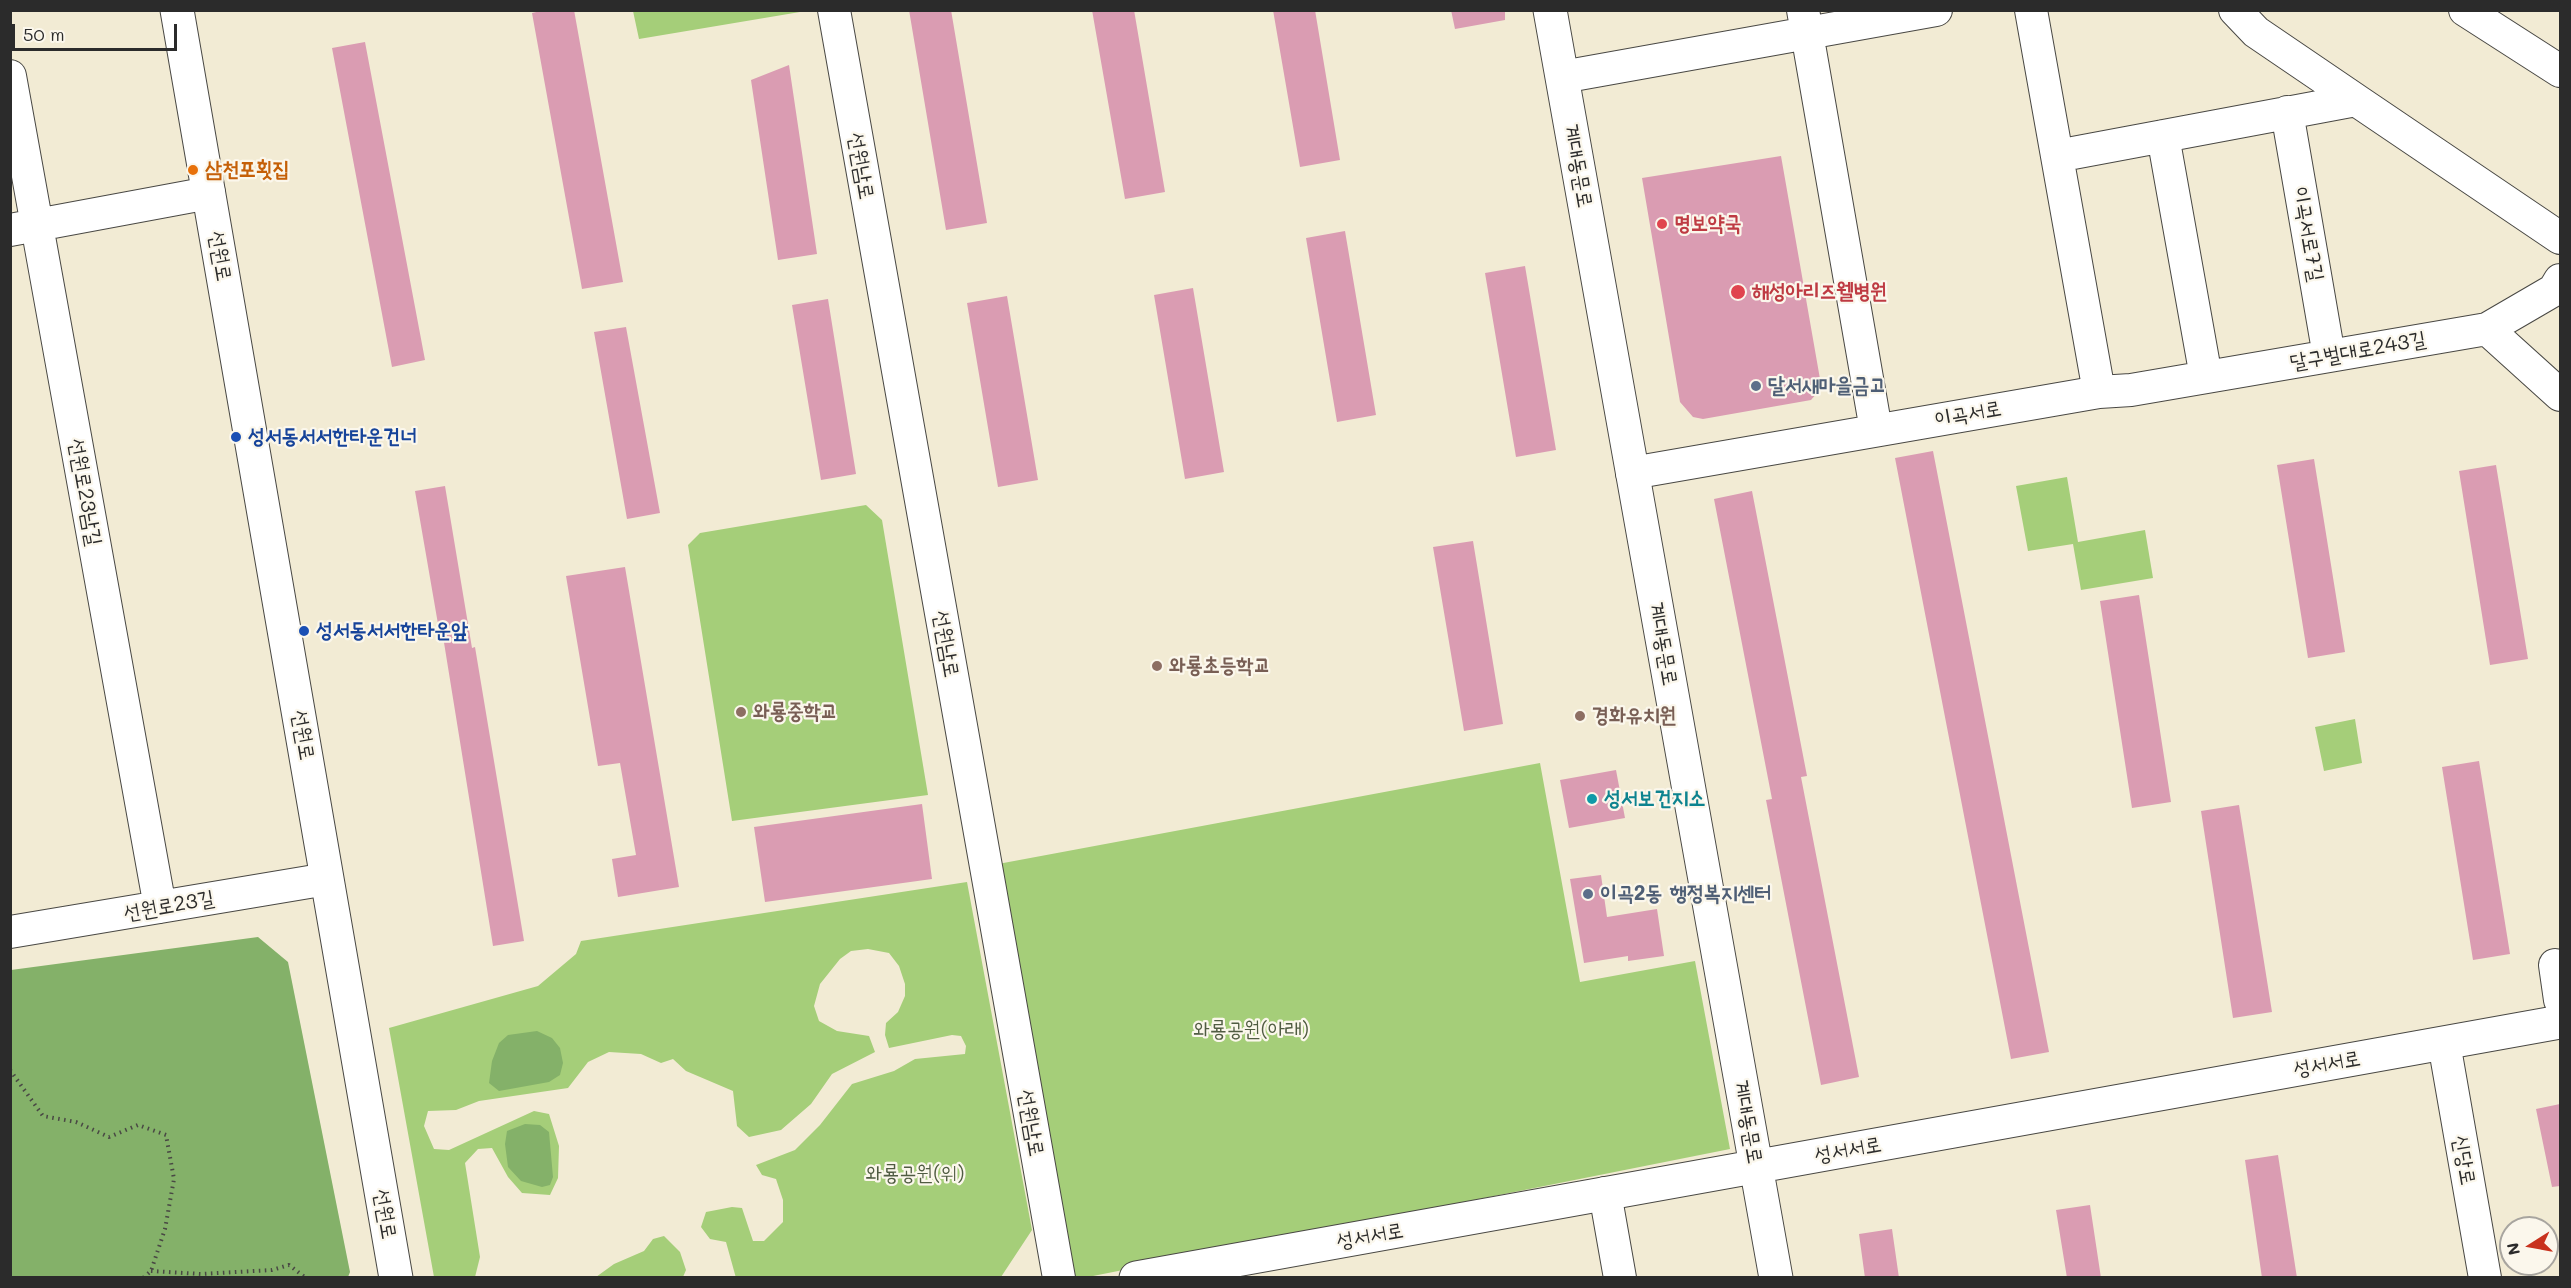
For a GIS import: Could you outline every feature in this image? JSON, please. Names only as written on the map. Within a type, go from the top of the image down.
[{"type":"main road","name":"선원로","points":[[177,10],[396,1278]]},
{"type":"main road","name":"계대동문로","points":[[1550,10],[1776,1278]]},
{"type":"main road","name":"성서서로","points":[[1136,1278],[2560,1022]]},
{"type":"street","name":"선원남로","points":[[834,10],[1059,1278]]},
{"type":"street","points":[[1562,77],[1805,22],[1936,10]]},
{"type":"street","points":[[2031,10],[2099,392]]},
{"type":"street","points":[[2235,10],[2256,32],[2560,238]]},
{"type":"street","points":[[2465,10],[2560,70]]},
{"type":"street","points":[[1805,22],[1876,430]]},
{"type":"street","name":"선원로23남길","points":[[10,76],[24,227],[160,907]]},
{"type":"street","points":[[2057,156],[2356,100]]},
{"type":"street","name":"이곡서로7길","points":[[2287,112],[2330,356]]},
{"type":"street","points":[[2163,136],[2206,377]]},
{"type":"street","points":[[24,227],[209,193]]},
{"type":"street","points":[[2560,280],[2554,290],[2487,329],[2560,395]]},
{"type":"street","name":"달구벌대로243길","points":[[2131,390],[2487,329]]},
{"type":"street","name":"이곡서로","points":[[1632,473],[2099,392],[2131,390]]},
{"type":"street","name":"선원로23길","points":[[10,932],[327,879]]},
{"type":"street","points":[[2555,965],[2560,1000]]},
{"type":"street","name":"신당로","points":[[2444,1043],[2485,1278]]},
{"type":"street","points":[[1605,1193],[1620,1278]]},
{"type":"path","points":[[10,1070],[43,1116],[76,1122],[109,1137],[138,1125],[166,1135],[174,1179],[165,1229],[151,1271],[143,1278]]},
{"type":"path","points":[[151,1271],[201,1274],[272,1270],[290,1265],[306,1278]]},
{"type":"green space","points":[[633,10],[806,11],[639,39]]},
{"type":"green space","points":[[2067,477],[2078,542],[2145,530],[2153,578],[2081,590],[2073,544],[2028,551],[2016,486]]},
{"type":"green space","points":[[866,505],[882,520],[928,795],[732,821],[688,545],[700,533]]},
{"type":"green space","points":[[2355,719],[2362,763],[2324,771],[2315,727]]},
{"type":"green space","name":"와룡공원(아래)","points":[[1540,763],[1580,982],[1695,961],[1730,1149],[1088,1277],[1075,1277],[998,864]]},
{"type":"green space","name":"와룡공원(위)","points":[[967,882],[1032,1230],[1001,1277],[736,1278],[726,1242],[710,1239],[701,1227],[706,1212],[732,1207],[742,1208],[753,1241],[764,1241],[783,1222],[783,1200],[776,1179],[762,1175],[756,1165],[795,1150],[820,1125],[852,1084],[894,1071],[915,1059],[965,1054],[966,1046],[961,1036],[952,1035],[889,1048],[885,1035],[886,1023],[898,1012],[905,996],[905,984],[899,966],[889,953],[868,949],[851,951],[840,959],[820,984],[814,1006],[819,1021],[837,1031],[869,1036],[875,1052],[832,1074],[811,1104],[781,1130],[749,1137],[737,1126],[733,1091],[686,1071],[673,1059],[661,1063],[641,1054],[609,1052],[588,1062],[568,1088],[479,1101],[456,1110],[428,1111],[424,1126],[434,1149],[449,1150],[534,1111],[549,1114],[559,1146],[558,1178],[550,1195],[522,1193],[508,1177],[492,1148],[478,1149],[465,1163],[480,1257],[475,1277],[434,1277],[389,1028],[538,986],[576,954],[581,941]]},
{"type":"green space","points":[[258,937],[288,962],[350,1272],[348,1277],[11,1277],[11,970]]},
{"type":"green space","points":[[537,1031],[552,1038],[560,1048],[563,1063],[560,1075],[549,1082],[499,1091],[489,1083],[492,1061],[499,1043],[508,1035]]},
{"type":"green space","points":[[525,1124],[540,1125],[549,1132],[553,1177],[550,1185],[542,1187],[521,1181],[508,1167],[505,1144],[507,1131]]},
{"type":"green space","points":[[664,1236],[680,1252],[686,1270],[683,1277],[596,1277],[614,1264],[644,1251],[653,1239]]},
{"type":"building","points":[[545,10],[574,10],[623,282],[582,289],[532,13]]},
{"type":"building","points":[[909,10],[951,10],[987,223],[946,230]]},
{"type":"building","points":[[1092,10],[1134,10],[1165,192],[1125,199]]},
{"type":"building","points":[[1273,10],[1315,10],[1340,160],[1300,167]]},
{"type":"building","points":[[1451,10],[1505,10],[1505,20],[1455,29]]},
{"type":"building","points":[[365,42],[425,360],[392,367],[332,48]]},
{"type":"building","points":[[789,65],[817,254],[778,260],[751,80]]},
{"type":"building","points":[[1781,156],[1820,379],[1817,393],[1811,400],[1703,419],[1693,417],[1680,402],[1642,178]]},
{"type":"building","points":[[1345,231],[1376,415],[1337,422],[1306,238]]},
{"type":"building","points":[[1525,266],[1556,450],[1516,457],[1485,273]]},
{"type":"building","points":[[1193,288],[1224,472],[1185,479],[1154,295]]},
{"type":"building","points":[[1007,296],[1038,480],[998,487],[967,303]]},
{"type":"building","points":[[828,299],[856,474],[821,480],[792,305]]},
{"type":"building","points":[[626,327],[660,513],[627,519],[594,332]]},
{"type":"building","points":[[1933,451],[2049,1052],[2011,1059],[1895,458]]},
{"type":"building","points":[[2314,459],[2345,652],[2308,658],[2277,465]]},
{"type":"building","points":[[2496,465],[2528,659],[2490,665],[2459,471]]},
{"type":"building","points":[[445,486],[472,648],[475,647],[524,941],[493,946],[441,624],[438,624],[415,491]]},
{"type":"building","points":[[1752,491],[1807,776],[1801,777],[1859,1077],[1821,1085],[1766,800],[1772,799],[1714,499]]},
{"type":"building","points":[[1473,541],[1503,724],[1464,731],[1433,547]]},
{"type":"building","points":[[625,567],[679,887],[618,897],[612,859],[636,855],[620,763],[598,766],[566,576]]},
{"type":"building","points":[[2139,595],[2171,802],[2132,808],[2100,601]]},
{"type":"building","points":[[2479,761],[2510,954],[2473,960],[2442,767]]},
{"type":"building","name":"성서보건지소","points":[[1616,770],[1625,818],[1569,828],[1560,780]]},
{"type":"building","points":[[922,804],[932,879],[765,902],[754,827]]},
{"type":"building","points":[[2239,805],[2272,1012],[2233,1018],[2201,811]]},
{"type":"building","name":"이곡2동 행정복지센터","points":[[1601,875],[1607,917],[1657,909],[1664,956],[1628,961],[1628,956],[1584,963],[1570,879]]},
{"type":"building","points":[[2560,1104],[2560,1186],[2552,1187],[2536,1109]]},
{"type":"building","points":[[2278,1155],[2297,1278],[2262,1278],[2245,1160]]},
{"type":"building","points":[[2090,1205],[2101,1278],[2067,1278],[2056,1210]]},
{"type":"building","points":[[1892,1229],[1899,1278],[1865,1278],[1859,1234]]},
{"type":"place","name":"삼천포횟집","points":[[193,170]]},
{"type":"place","name":"명보약국","points":[[1662,224]]},
{"type":"place","name":"해성아리즈웰병원","points":[[1738,292]]},
{"type":"place","name":"달서새마을금고","points":[[1756,386]]},
{"type":"place","name":"성서동서서한타운건너","points":[[236,437]]},
{"type":"place","name":"성서동서서한타운앞","points":[[304,631]]},
{"type":"place","name":"와룡초등학교","points":[[1157,666]]},
{"type":"place","name":"와룡중학교","points":[[741,712]]},
{"type":"place","name":"경화유치원","points":[[1580,716]]},
{"type":"place","name":"성서보건지소","points":[[1592,799]]},
{"type":"place","name":"이곡2동 행정복지센터","points":[[1588,894]]}]
